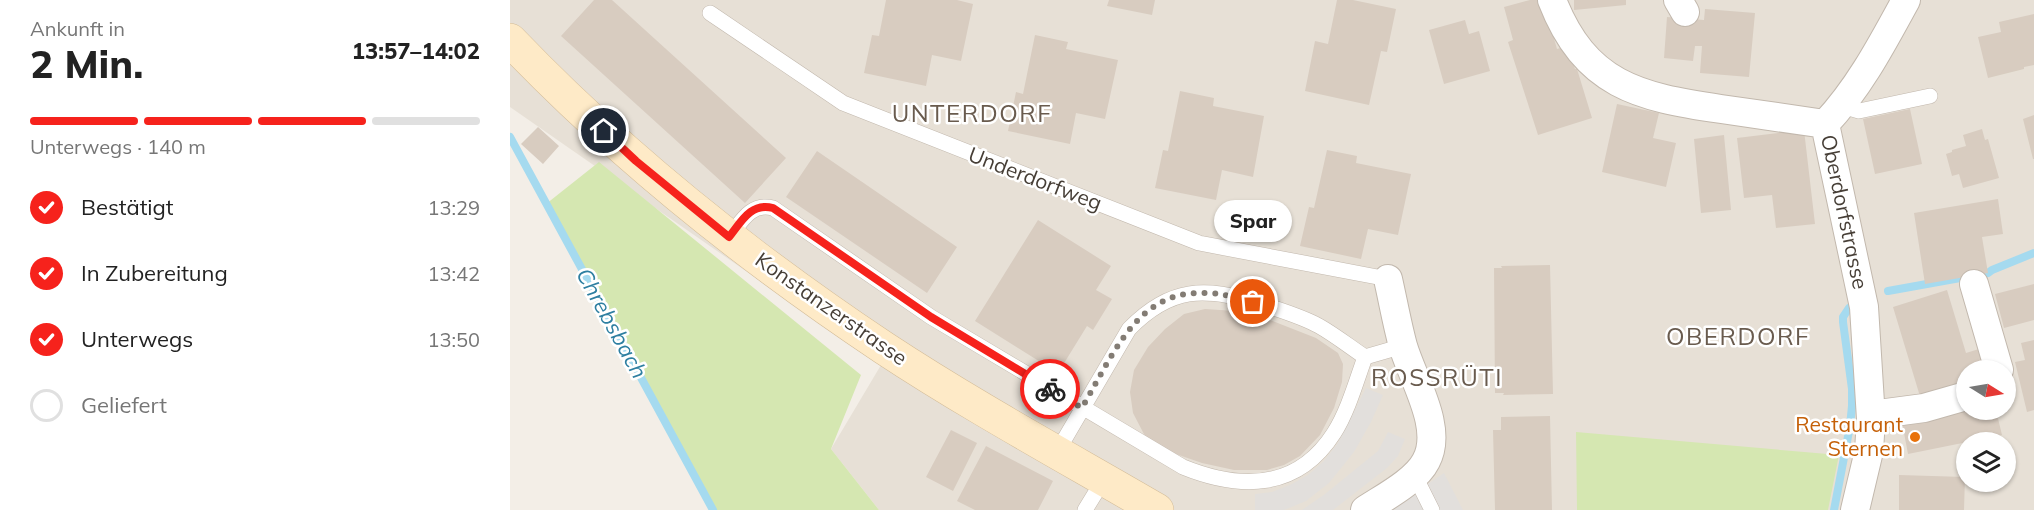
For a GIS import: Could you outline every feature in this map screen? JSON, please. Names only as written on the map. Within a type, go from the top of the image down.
[{"type":"main road","name":"Konstanzerstrasse","points":[[510,40],[636,161],[729,237],[807,295],[886,349],[1157,510]]},
{"type":"street","name":"Oberdorfstrasse","points":[[1552,0],[1564,27],[1582,53],[1594,66],[1620,85],[1651,97],[1676,103],[1833,115],[1864,307],[1871,415],[1869,451],[1855,510]]},
{"type":"street","points":[[1833,115],[1876,56],[1906,0]]},
{"type":"street","points":[[1365,510],[1415,476],[1426,462],[1432,445],[1432,427],[1403,346],[1388,279]]},
{"type":"street","points":[[1974,284],[1996,360]]},
{"type":"street","points":[[1871,415],[1924,408],[1956,399]]},
{"type":"lane","name":"Underdorfweg","points":[[710,13],[843,103],[1165,230],[1199,243],[1388,279]]},
{"type":"lane","points":[[1833,115],[1930,96]]},
{"type":"lane","points":[[729,237],[748,213],[765,206],[773,208],[931,317],[1082,408],[1191,471],[1233,481],[1267,481],[1284,477],[1298,470],[1323,448],[1334,434],[1342,418],[1365,357]]},
{"type":"lane","points":[[1057,452],[1129,329],[1154,307],[1184,294],[1216,292],[1275,308],[1318,326],[1365,357],[1403,346]]},
{"type":"lane","points":[[1415,476],[1432,510]]},
{"type":"lane","points":[[1085,510],[1104,479]]},
{"type":"shaded area","points":[[510,0],[2034,0],[2034,510],[879,510],[831,449],[881,365],[510,107]]},
{"type":"shaded area","points":[[1366,388],[1383,395],[1354,452],[1329,483],[1306,501],[1284,510],[1255,510],[1255,494],[1272,492],[1290,485],[1308,475],[1323,462],[1338,443]]},
{"type":"shaded area","points":[[1388,432],[1405,439],[1398,456],[1387,468],[1333,510],[1302,510],[1378,451]]},
{"type":"shaded area","points":[[1444,473],[1463,510],[1390,510]]},
{"type":"green space","points":[[599,162],[861,375],[831,449],[879,510],[713,510],[546,204]]},
{"type":"green space","points":[[1576,432],[1839,455],[1828,510],[1577,510]]},
{"type":"building","points":[[594,0],[612,0],[786,158],[745,203],[561,36]]},
{"type":"building","points":[[886,0],[957,0],[973,4],[961,61],[932,55],[926,86],[864,73],[872,35],[879,36]]},
{"type":"building","points":[[1109,0],[1155,0],[1152,15],[1107,6]]},
{"type":"building","points":[[1337,0],[1353,0],[1396,9],[1387,52],[1381,51],[1369,105],[1305,91],[1315,41],[1328,44]]},
{"type":"building","points":[[1530,0],[1543,0],[1557,49],[1567,46],[1575,69],[1577,69],[1592,118],[1538,135],[1508,42],[1513,40],[1504,7]]},
{"type":"building","points":[[1574,0],[1626,0],[1626,5],[1574,10]]},
{"type":"building","points":[[1705,9],[1755,13],[1749,77],[1700,73],[1702,46],[1695,46],[1693,61],[1664,58],[1667,17],[1704,20]]},
{"type":"building","points":[[2034,14],[2034,65],[1988,78],[1978,37],[2001,32],[1999,22]]},
{"type":"building","points":[[1465,20],[1469,34],[1479,31],[1490,71],[1444,84],[1429,30]]},
{"type":"building","points":[[1035,35],[1068,42],[1066,49],[1118,60],[1105,119],[1076,113],[1070,144],[1008,131],[1016,92],[1023,94]]},
{"type":"building","points":[[1180,91],[1214,98],[1213,106],[1264,116],[1253,177],[1222,170],[1216,200],[1155,188],[1163,150],[1168,151]]},
{"type":"building","points":[[1617,104],[1659,113],[1653,138],[1676,143],[1666,187],[1602,172]]},
{"type":"building","points":[[1910,109],[1922,164],[1875,174],[1863,119]]},
{"type":"building","points":[[2034,115],[2034,159],[2033,159],[2023,119]]},
{"type":"building","points":[[538,127],[559,146],[543,164],[521,144]]},
{"type":"building","points":[[1982,129],[1985,140],[1988,139],[1999,178],[1963,188],[1959,174],[1952,176],[1946,154],[1966,146],[1963,135]]},
{"type":"building","points":[[1804,130],[1815,224],[1776,228],[1772,195],[1744,198],[1737,138]]},
{"type":"building","points":[[1724,135],[1731,210],[1701,213],[1694,139]]},
{"type":"building","points":[[1327,150],[1357,156],[1356,163],[1411,174],[1398,235],[1368,229],[1361,259],[1300,246],[1309,207],[1314,208]]},
{"type":"building","points":[[817,151],[957,247],[927,293],[786,197]]},
{"type":"building","points":[[1998,199],[2003,234],[1982,237],[1988,273],[1925,284],[1914,213]]},
{"type":"building","points":[[1038,220],[1111,266],[1096,290],[1112,299],[1093,330],[1087,326],[1058,373],[975,321]]},
{"type":"building","points":[[1550,265],[1553,394],[1503,395],[1504,393],[1495,393],[1494,268]]},
{"type":"building","points":[[2034,284],[2034,320],[2004,328],[1995,294]]},
{"type":"building","points":[[1947,290],[1966,353],[1979,349],[1983,360],[1956,360],[1956,391],[1922,403],[1893,307]]},
{"type":"building","points":[[1205,309],[1235,311],[1262,317],[1316,338],[1338,353],[1343,364],[1342,382],[1334,408],[1320,435],[1300,456],[1284,465],[1267,470],[1234,470],[1202,463],[1173,453],[1146,438],[1133,413],[1130,392],[1134,370],[1148,347],[1165,329],[1184,314]]},
{"type":"building","points":[[2034,340],[2034,410],[2027,412],[2016,366],[2016,362],[2025,360],[2021,343]]},
{"type":"building","points":[[1956,411],[1956,420],[1998,420],[2001,432],[1956,432],[1956,444],[1908,454],[1901,417]]},
{"type":"building","points":[[1550,416],[1552,510],[1495,510],[1493,430],[1501,430],[1501,417]]},
{"type":"building","points":[[951,430],[977,443],[953,491],[926,477]]},
{"type":"building","points":[[986,446],[1053,481],[1038,510],[975,510],[957,501]]},
{"type":"building","points":[[1899,475],[1956,477],[1956,492],[1965,492],[1964,510],[1899,510]]},
{"type":"waterway","name":"Chrebsbach","points":[[510,137],[713,510]]},
{"type":"waterway","name":"Chrebsbach","points":[[1888,291],[1988,273],[2034,253]]},
{"type":"waterway","name":"Chrebsbach","points":[[1834,510],[1852,406],[1852,389],[1843,322],[1843,317],[1849,308]]},
{"type":"way so far","points":[[1050,389],[1082,408],[1129,329],[1154,307],[1168,299],[1184,294],[1216,292],[1253,302]]},
{"type":"place","name":"Spar","points":[[1253,302]]},
{"type":"place","name":"Restaurant Sternen","points":[[1915,437]]},
{"type":"district","name":"UNTERDORF","points":[[972,114]]},
{"type":"district","name":"OBERDORF","points":[[1738,337]]},
{"type":"district","name":"ROSSRÜTI","points":[[1437,378]]},
{"type":"route","points":[[604,131],[681,200],[729,237],[748,213],[765,206],[773,208],[931,317],[1050,389]]}]
